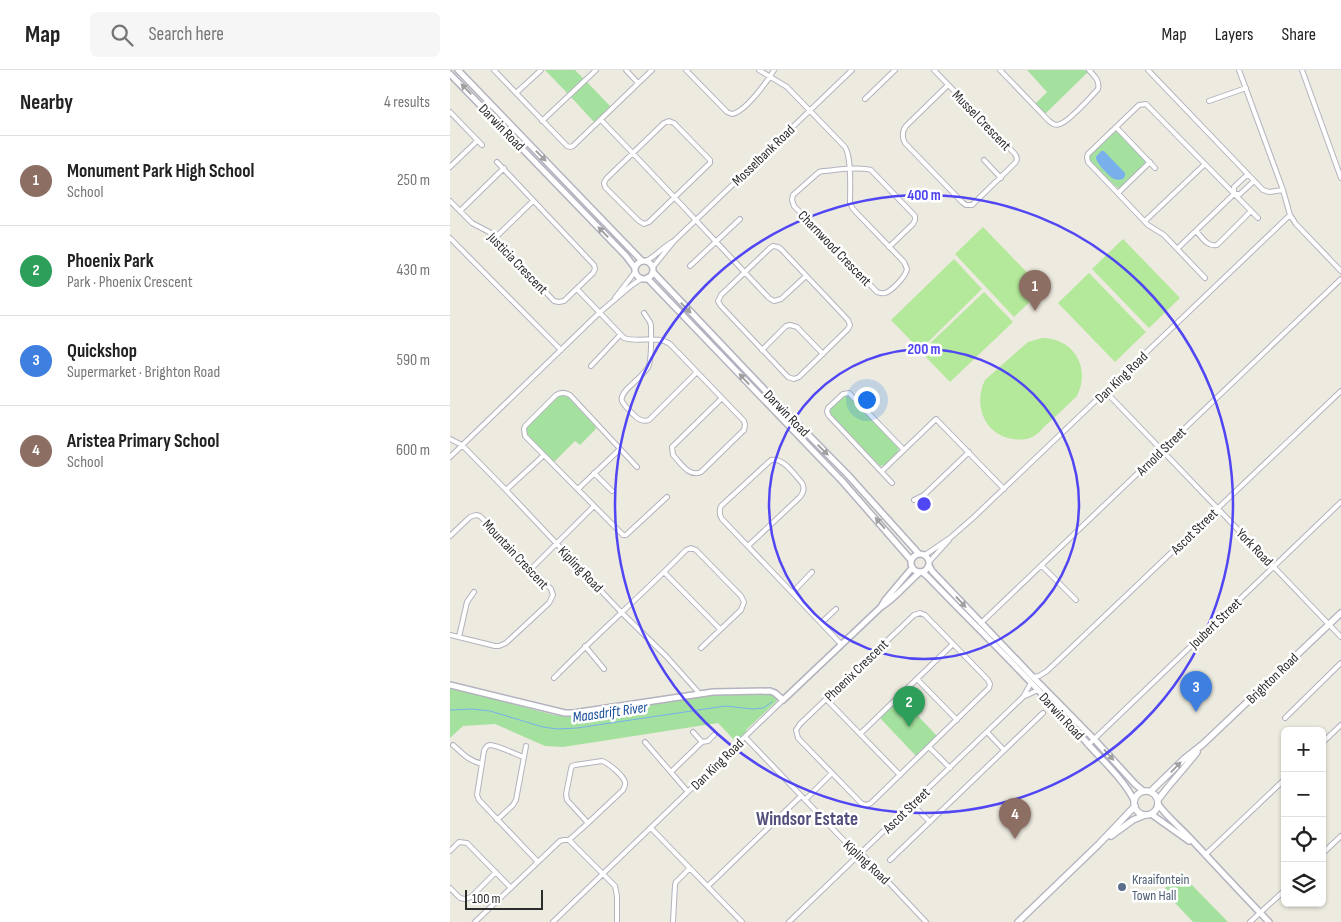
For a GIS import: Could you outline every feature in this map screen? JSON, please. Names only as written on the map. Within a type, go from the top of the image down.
[{"type":"main road","name":"Brighton Road","points":[[1151,791],[1341,613]]},
{"type":"main road","name":"Brighton Road","points":[[1158,802],[1203,744]]},
{"type":"main road","points":[[1018,922],[1099,844],[1134,803],[1137,794],[1143,791],[1151,791],[1157,797],[1157,808],[1134,820],[1099,844]]},
{"type":"main road","points":[[1134,803],[1138,812],[1148,814]]},
{"type":"street","name":"Darwin Road","points":[[458,70],[632,251],[644,261]]},
{"type":"street","points":[[494,70],[570,147],[652,70]]},
{"type":"street","points":[[516,93],[540,70]]},
{"type":"street","points":[[542,120],[596,70]]},
{"type":"street","points":[[626,70],[638,83]]},
{"type":"street","points":[[686,70],[727,112],[732,114],[737,113],[760,90],[774,70]]},
{"type":"street","points":[[759,70],[787,87],[845,148],[848,155],[849,169],[866,168],[871,170],[915,216],[913,224],[889,247]]},
{"type":"street","name":"Mosselbank Road","points":[[644,261],[674,241],[852,70]]},
{"type":"street","points":[[865,99],[895,70]]},
{"type":"street","name":"Mussel Crescent","points":[[934,70],[1016,157],[1017,160],[974,204],[970,205],[962,202],[904,141],[902,134],[906,126],[948,85]]},
{"type":"street","points":[[1000,70],[1052,124],[1058,125],[1065,122],[1098,89],[1098,80],[1088,70]]},
{"type":"street","points":[[1148,70],[1263,190],[1267,192],[1283,190]]},
{"type":"street","points":[[1239,70],[1283,190],[1290,215],[1296,224],[1341,270]]},
{"type":"street","points":[[1302,70],[1341,178]]},
{"type":"street","name":"Darwin Road","points":[[450,74],[626,256],[635,270]]},
{"type":"street","points":[[1209,102],[1246,88]]},
{"type":"street","points":[[1205,278],[1164,235],[1144,221],[1087,159],[1088,154],[1139,105],[1146,104],[1258,218]]},
{"type":"street","points":[[450,112],[482,145]]},
{"type":"street","points":[[600,120],[769,298],[774,301],[781,299],[806,276]]},
{"type":"street","points":[[669,121],[674,123],[710,160],[710,164],[675,197],[649,222],[644,224],[639,222],[604,183],[664,123],[669,121]]},
{"type":"street","points":[[1116,127],[1155,168]]},
{"type":"street","points":[[450,167],[478,141]]},
{"type":"street","points":[[984,160],[1001,178]]},
{"type":"street","points":[[497,162],[594,265],[593,273],[577,289],[599,313],[620,335],[628,340],[667,342],[698,372],[744,421],[744,430],[700,472],[696,474],[689,472],[673,454],[674,445],[722,398]]},
{"type":"street","points":[[1118,193],[1150,162]]},
{"type":"street","points":[[1144,221],[1205,164]]},
{"type":"street","points":[[460,211],[504,168]]},
{"type":"street","name":"Charnwood Crescent","points":[[849,169],[851,207],[907,266],[905,276],[887,293],[880,293],[875,290],[792,202],[793,195],[816,174],[823,171],[849,169]]},
{"type":"street","points":[[1234,194],[1234,187],[1248,174]]},
{"type":"street","points":[[1177,249],[1234,194],[1240,194],[1254,181]]},
{"type":"street","name":"Justicia Crescent","points":[[450,201],[474,225],[487,230],[556,302],[564,301],[577,289]]},
{"type":"street","points":[[495,238],[533,201]]},
{"type":"street","points":[[1196,231],[1208,244],[1217,245],[1251,212]]},
{"type":"street","name":"Dan King Road","points":[[929,564],[950,538],[1004,489],[1290,215]]},
{"type":"street","points":[[690,266],[740,219]]},
{"type":"street","points":[[450,238],[561,350]]},
{"type":"street","name":"Mosselbank Road","points":[[653,270],[674,241]]},
{"type":"street","points":[[776,246],[848,320],[850,327],[799,377],[794,379],[788,377],[719,303],[718,299],[744,272],[770,248],[776,246]]},
{"type":"street","points":[[450,457],[599,313],[644,279],[653,270],[650,262],[637,263],[635,270],[614,300]]},
{"type":"street","points":[[635,270],[636,276],[644,279]]},
{"type":"street","name":"Darwin Road","points":[[653,270],[922,555]]},
{"type":"street","name":"Darwin Road","points":[[644,279],[842,481],[911,560]]},
{"type":"street","name":"Arnold Street","points":[[981,623],[1341,279]]},
{"type":"street","points":[[644,313],[650,322],[650,363],[643,375],[624,392],[622,402],[640,420],[648,420],[698,372]]},
{"type":"street","points":[[762,350],[786,326],[792,325],[823,354]]},
{"type":"street","points":[[591,366],[620,335]]},
{"type":"street","name":"Ascot Street","points":[[1023,697],[1032,680],[1047,671],[1341,391]]},
{"type":"street","points":[[637,467],[570,395],[562,392],[556,395],[524,426],[525,436],[621,535],[626,535],[667,497]]},
{"type":"street","name":"York Road","points":[[1106,392],[1341,637]]},
{"type":"street","points":[[892,483],[828,416],[829,407],[843,394],[849,393],[904,450]]},
{"type":"street","points":[[882,471],[936,419],[1004,489]]},
{"type":"street","name":"Kipling Road","points":[[450,439],[462,445],[622,613],[666,656],[699,693]]},
{"type":"street","points":[[578,489],[620,449]]},
{"type":"street","points":[[914,500],[924,495],[969,452]]},
{"type":"street","points":[[506,490],[544,455]]},
{"type":"street","points":[[748,546],[803,494],[802,482],[777,459],[772,459],[722,506],[719,513],[722,520],[842,644]]},
{"type":"street","points":[[594,473],[612,492]]},
{"type":"street","name":"Joubert Street","points":[[1088,744],[1341,502]]},
{"type":"street","points":[[531,569],[594,506]]},
{"type":"street","name":"Mountain Crescent","points":[[450,536],[470,517],[474,515],[482,517],[551,589],[552,595],[549,603],[506,644],[499,646],[450,634]]},
{"type":"street","name":"Dan King Road","points":[[922,555],[950,538]]},
{"type":"street","points":[[554,678],[686,550],[694,549],[741,596],[744,604],[741,610],[701,648]]},
{"type":"street","points":[[922,555],[928,560],[929,564],[926,570],[921,572],[914,571],[911,560],[922,555]]},
{"type":"street","name":"Darwin Road","points":[[929,564],[932,571],[1032,680]]},
{"type":"street","points":[[1042,566],[1076,600]]},
{"type":"street","name":"Dan King Road","points":[[881,607],[912,568]]},
{"type":"street","points":[[664,572],[720,629]]},
{"type":"street","points":[[792,592],[812,572]]},
{"type":"street","name":"Darwin Road","points":[[921,572],[1094,739],[1143,791]]},
{"type":"street","name":"Dan King Road","points":[[553,922],[783,700],[881,607],[888,603],[921,572]]},
{"type":"street","points":[[459,637],[468,602],[474,592]]},
{"type":"street","points":[[822,623],[836,608]]},
{"type":"street","name":"Phoenix Crescent","points":[[920,612],[990,684],[987,692],[900,776],[866,805],[861,803],[798,738],[796,733],[800,724],[826,699],[920,612]]},
{"type":"street","points":[[860,734],[953,644]]},
{"type":"street","points":[[585,646],[604,669]]},
{"type":"street","points":[[1285,718],[1341,663]]},
{"type":"street","name":"Ascot Street","points":[[789,922],[1023,697],[1040,688],[1047,671]]},
{"type":"street","points":[[917,679],[957,720]]},
{"type":"street","points":[[450,685],[565,713],[713,692],[770,691],[783,700]]},
{"type":"street","name":"Darwin Road","points":[[1040,688],[1129,790],[1134,803]]},
{"type":"street","points":[[826,699],[900,776]]},
{"type":"street","points":[[890,860],[1043,713]]},
{"type":"street","points":[[1326,739],[1341,725]]},
{"type":"street","points":[[693,732],[702,742]]},
{"type":"street","points":[[987,732],[1004,750]]},
{"type":"street","points":[[671,772],[702,742],[708,741],[714,735]]},
{"type":"street","name":"Kipling Road","points":[[745,737],[854,851],[865,857],[926,922]]},
{"type":"street","points":[[646,742],[688,792]]},
{"type":"street","points":[[453,745],[466,758],[482,764]]},
{"type":"street","points":[[523,758],[496,746],[486,747],[478,798],[538,862]]},
{"type":"street","points":[[497,820],[516,800],[526,746]]},
{"type":"street","points":[[929,747],[950,768]]},
{"type":"street","points":[[475,922],[560,841],[569,840],[588,823],[622,790],[625,785],[624,780],[611,766],[602,761],[575,765],[571,769],[566,794],[567,800],[588,823]]},
{"type":"street","points":[[708,886],[832,773]]},
{"type":"street","points":[[1205,856],[1281,783]]},
{"type":"street","points":[[1158,802],[1165,814],[1269,922]]},
{"type":"street","points":[[912,804],[930,822]]},
{"type":"street","points":[[1148,814],[1197,847]]},
{"type":"street","points":[[651,828],[742,922]]},
{"type":"street","points":[[1326,850],[1341,836]]},
{"type":"street","points":[[569,840],[613,883],[617,891],[617,922]]},
{"type":"street","points":[[450,851],[459,842],[467,842],[511,888]]},
{"type":"street","points":[[673,922],[675,885],[690,868]]},
{"type":"street","points":[[450,888],[458,897],[467,898],[496,872]]},
{"type":"street","points":[[1250,922],[1281,894]]},
{"type":"green space","points":[[545,70],[575,70],[584,79],[568,94]]},
{"type":"green space","points":[[1027,70],[1085,70],[1088,72],[1045,114],[1035,104],[1047,92]]},
{"type":"green space","points":[[587,82],[611,107],[594,122],[571,97]]},
{"type":"green space","points":[[1117,132],[1145,160],[1145,165],[1121,188],[1115,186],[1090,161],[1089,157],[1112,133]]},
{"type":"green space","points":[[983,227],[1043,289],[1014,317],[955,254]]},
{"type":"green space","points":[[1123,239],[1180,298],[1149,328],[1092,269]]},
{"type":"green space","points":[[954,259],[982,289],[920,350],[891,320]]},
{"type":"green space","points":[[1089,273],[1146,332],[1115,362],[1058,303]]},
{"type":"green space","points":[[984,292],[1013,322],[950,382],[921,352]]},
{"type":"green space","points":[[1042,338],[1053,339],[1063,343],[1077,356],[1081,365],[1082,375],[1077,396],[1034,436],[1020,440],[1003,436],[988,425],[981,408],[980,399],[985,380],[1028,342]]},
{"type":"green space","points":[[846,395],[899,448],[894,457],[883,466],[880,466],[830,414],[830,408]]},
{"type":"green space","points":[[559,396],[568,397],[596,429],[580,445],[575,441],[554,462],[528,435],[526,430]]},
{"type":"green space","points":[[450,688],[554,715],[569,717],[707,695],[768,694],[775,696],[777,700],[736,742],[718,723],[563,747],[545,746],[495,724],[463,726],[450,738]]},
{"type":"green space","points":[[901,698],[937,736],[916,756],[880,718]]},
{"type":"green space","points":[[1182,872],[1189,879],[1188,881],[1228,922],[1193,922],[1163,890]]},
{"type":"water","points":[[1101,151],[1104,151],[1125,173],[1123,179],[1114,179],[1100,166],[1096,157]]},
{"type":"waterway","name":"Maasdrift River","points":[[450,710],[472,709],[490,711],[543,727],[557,729],[577,728],[725,706],[753,709],[763,708],[772,702]]},
{"type":"place","name":"Monument Park High School","points":[[1035,311]]},
{"type":"place","name":"Quickshop","points":[[1196,712]]},
{"type":"place","name":"Phoenix Park","points":[[909,727]]},
{"type":"place","name":"Aristea Primary School","points":[[1015,839]]},
{"type":"place","name":"Kraaifontein Town Hall","points":[[1122,887]]},
{"type":"district","name":"Windsor Estate","points":[[807,818]]}]
